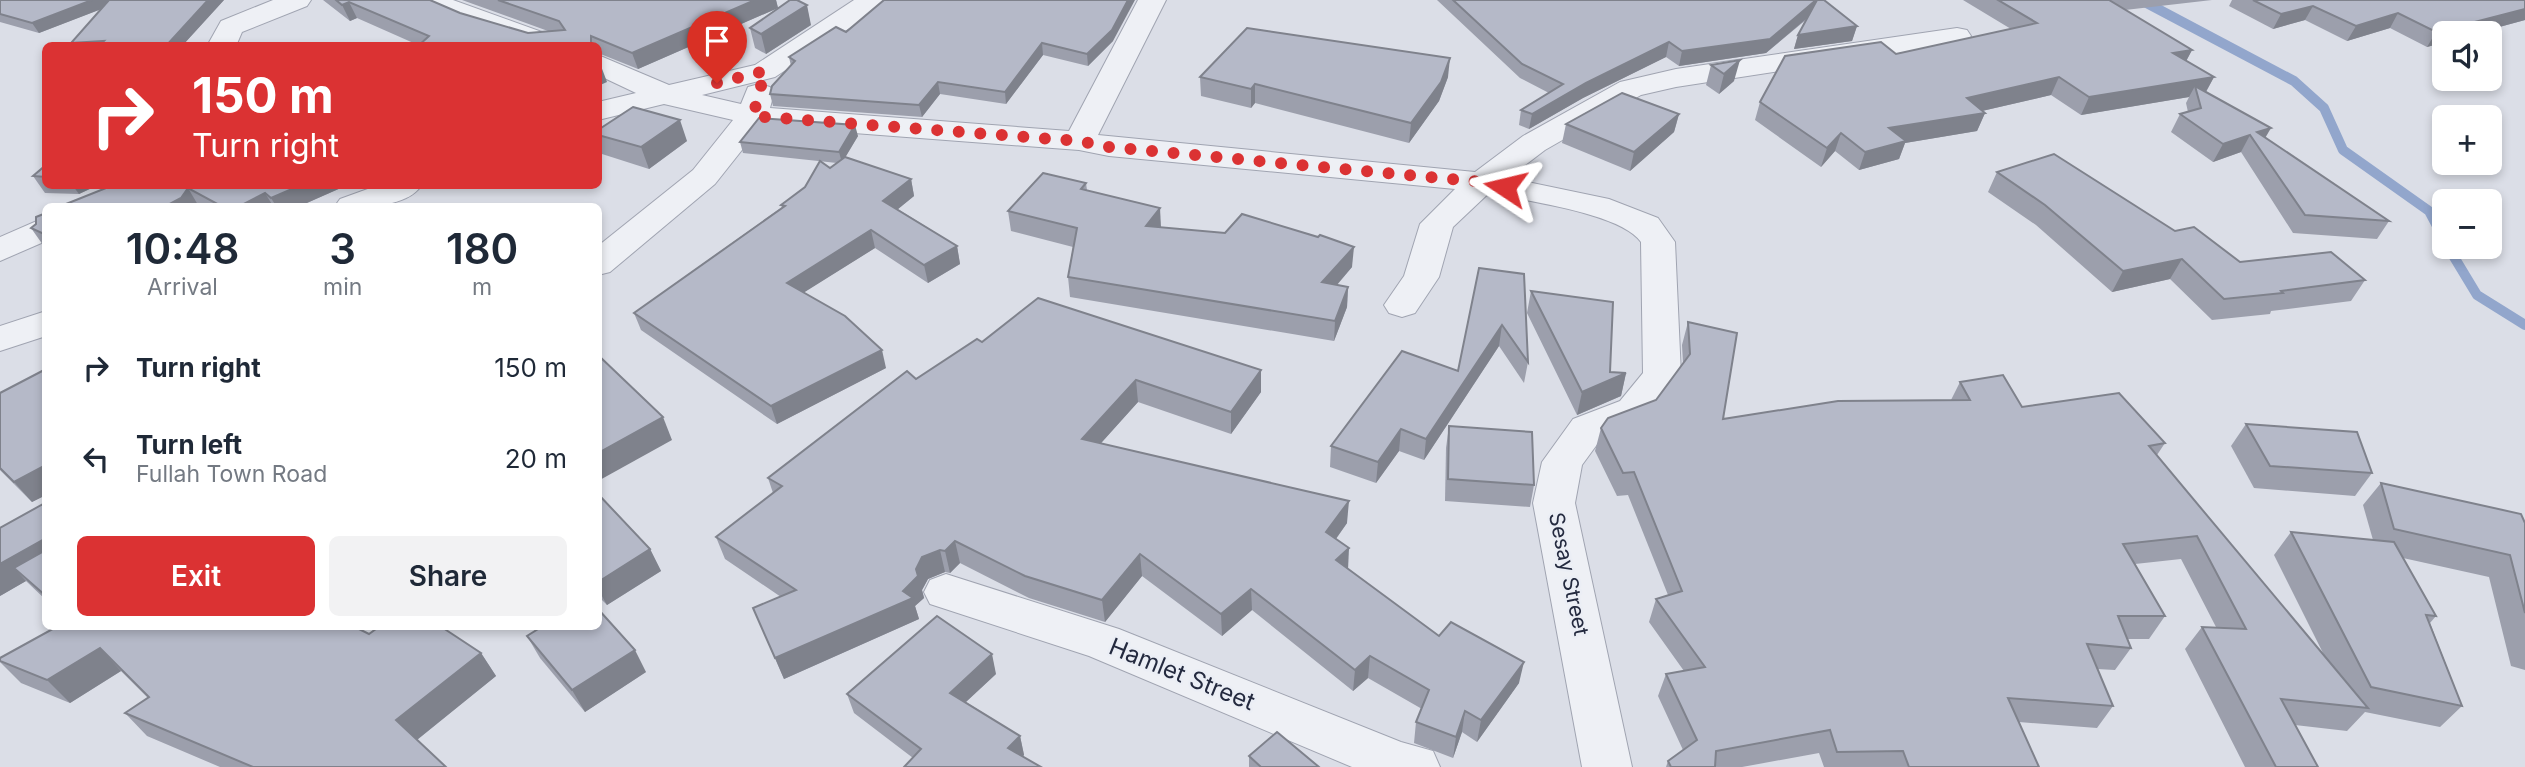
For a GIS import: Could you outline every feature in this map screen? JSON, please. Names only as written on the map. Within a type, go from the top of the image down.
[{"type":"street","points":[[223,42],[231,27],[297,0]]},
{"type":"street","points":[[432,0],[453,11],[542,42]]},
{"type":"street","points":[[820,0],[864,5]]},
{"type":"street","points":[[1079,141],[1152,0]]},
{"type":"street","points":[[602,110],[765,71],[864,5]]},
{"type":"street","points":[[1402,305],[1421,277],[1437,225],[1482,182],[1534,143],[1631,88],[1676,78],[1957,36]]},
{"type":"street","points":[[602,66],[668,96]]},
{"type":"street","points":[[602,261],[704,177],[753,116],[765,71]]},
{"type":"street","name":"Sesay Street","points":[[668,96],[753,116],[1079,141],[1109,147],[1482,182],[1597,206],[1646,225],[1658,242],[1662,375],[1634,411],[1587,429],[1562,462],[1554,503],[1607,767]]},
{"type":"street","points":[[360,203],[394,190],[410,203]]},
{"type":"street","points":[[0,250],[42,230]]},
{"type":"street","points":[[0,339],[42,324]]},
{"type":"street","name":"Hamlet Street","points":[[946,592],[1103,642],[1397,763],[1415,767]]},
{"type":"building","points":[[0,0],[92,0],[32,23],[0,14]]},
{"type":"building","points":[[109,0],[208,0],[170,42],[72,42]]},
{"type":"building","points":[[336,0],[430,0],[460,13],[528,33],[565,30],[559,21],[498,0],[755,0],[632,53],[591,36],[591,42],[422,42],[429,36],[349,2],[342,5]]},
{"type":"building","points":[[790,0],[807,5],[761,34],[750,28]]},
{"type":"building","points":[[884,0],[1128,0],[1112,30],[1087,54],[1042,43],[1005,92],[938,82],[919,105],[770,94],[772,86],[795,61],[789,57],[836,27],[846,32]]},
{"type":"building","points":[[1453,0],[1816,0],[1770,39],[1682,51],[1669,42],[1586,83],[1532,114],[1521,110],[1563,84],[1522,64]]},
{"type":"building","points":[[1817,0],[1824,0],[1857,26],[1798,35]]},
{"type":"building","points":[[1998,0],[2109,0],[2192,50],[2173,53],[2214,77],[2089,97],[2059,77],[1967,98],[1985,113],[1889,128],[1906,141],[1865,152],[1841,133],[1827,148],[1760,102],[1785,56],[1881,42],[1896,54],[2037,23]]},
{"type":"building","points":[[2253,0],[2525,0],[2525,9],[2479,21],[2432,21],[2432,30],[2398,13],[2356,26],[2313,6],[2281,14]]},
{"type":"building","points":[[1247,28],[1450,58],[1441,82],[1411,123],[1255,84],[1251,89],[1200,77]]},
{"type":"building","points":[[1740,60],[1724,74],[1711,65]]},
{"type":"building","points":[[2195,86],[2271,128],[2257,132],[2389,221],[2305,215],[2250,135],[2223,144],[2180,114],[2201,108]]},
{"type":"building","points":[[1622,93],[1679,114],[1634,152],[1566,124]]},
{"type":"building","points":[[633,107],[680,120],[641,147],[602,136],[602,127]]},
{"type":"building","points":[[759,118],[855,125],[839,152],[740,142]]},
{"type":"building","points":[[2054,154],[2175,231],[2194,227],[2240,262],[2331,252],[2365,280],[2224,299],[2182,259],[2123,271],[2045,205],[1997,172]]},
{"type":"building","points":[[845,157],[911,179],[883,201],[957,246],[924,265],[871,230],[787,283],[845,316],[882,350],[771,406],[634,313],[785,206],[781,205],[805,187],[820,161],[830,168]]},
{"type":"building","points":[[42,168],[42,177],[33,176]]},
{"type":"building","points":[[1043,173],[1086,183],[1081,189],[1160,208],[1146,226],[1225,233],[1242,214],[1354,247],[1322,282],[1348,287],[1335,321],[1068,277],[1077,228],[1008,211]]},
{"type":"building","points":[[104,189],[187,189],[181,198],[172,203],[68,203]]},
{"type":"building","points":[[190,189],[292,189],[271,198],[265,193],[246,203],[216,203]]},
{"type":"building","points":[[42,215],[42,233],[31,228],[36,224],[36,217]]},
{"type":"building","points":[[1479,268],[1524,274],[1528,362],[1502,325],[1426,439],[1401,429],[1378,462],[1331,446],[1402,351],[1458,371]]},
{"type":"building","points":[[1531,291],[1613,302],[1610,372],[1626,373],[1582,392]]},
{"type":"building","points":[[1038,298],[1261,370],[1231,412],[1136,380],[1082,439],[1349,501],[1326,532],[1349,548],[1336,560],[1439,636],[1451,622],[1524,662],[1481,720],[1465,711],[1456,737],[1416,722],[1429,690],[1370,656],[1355,670],[1251,589],[1221,614],[1140,554],[1102,600],[1025,576],[955,541],[945,551],[940,550],[922,557],[916,569],[918,576],[903,591],[913,598],[775,658],[753,608],[796,590],[716,537],[782,486],[768,478],[907,371],[916,379],[977,339],[982,342]]},
{"type":"building","points":[[1688,322],[1737,333],[1723,419],[1838,401],[1970,400],[1960,382],[2003,375],[2022,407],[2119,393],[2165,443],[2149,446],[2368,708],[2281,699],[2318,767],[2276,767],[2202,627],[2246,629],[2197,536],[2123,544],[2165,616],[2118,616],[2131,648],[2087,644],[2113,706],[2008,698],[2039,767],[1909,767],[1903,751],[1837,752],[1830,730],[1716,751],[1715,767],[1671,767],[1668,761],[1697,740],[1666,674],[1705,667],[1656,599],[1682,591],[1634,472],[1623,473],[1601,428],[1608,418],[1656,400],[1690,354]]},
{"type":"building","points":[[602,359],[663,417],[602,451]]},
{"type":"building","points":[[42,371],[42,467],[14,482],[0,468],[0,393]]},
{"type":"building","points":[[2246,424],[2357,432],[2372,473],[2270,466]]},
{"type":"building","points":[[1449,426],[1532,432],[1534,485],[1448,479]]},
{"type":"building","points":[[2381,483],[2521,514],[2525,523],[2525,613],[2510,555],[2394,529]]},
{"type":"building","points":[[602,498],[650,549],[602,579]]},
{"type":"building","points":[[42,505],[42,540],[0,564],[0,528]]},
{"type":"building","points":[[2291,532],[2394,542],[2436,616],[2426,615],[2462,706],[2371,687]]},
{"type":"building","points":[[42,552],[42,592],[14,568]]},
{"type":"building","points":[[602,613],[635,650],[572,690],[527,636],[537,630],[602,630]]},
{"type":"building","points":[[937,616],[992,654],[950,693],[1020,736],[1008,748],[1041,767],[904,767],[921,749],[847,694]]},
{"type":"building","points":[[51,630],[361,630],[369,634],[374,630],[446,630],[481,653],[396,720],[446,767],[253,767],[125,713],[149,697],[100,648],[47,680],[0,661],[0,658]]},
{"type":"building","points":[[1277,732],[1319,767],[1261,767],[1249,756]]},
{"type":"waterway","points":[[2141,0],[2294,81],[2324,108],[2343,150],[2429,211],[2432,217]]},
{"type":"waterway","points":[[2455,259],[2477,295],[2525,325]]},
{"type":"route","points":[[717,83],[765,71],[753,116],[1079,141],[1109,147],[1294,162],[1482,182],[1505,187]]}]
